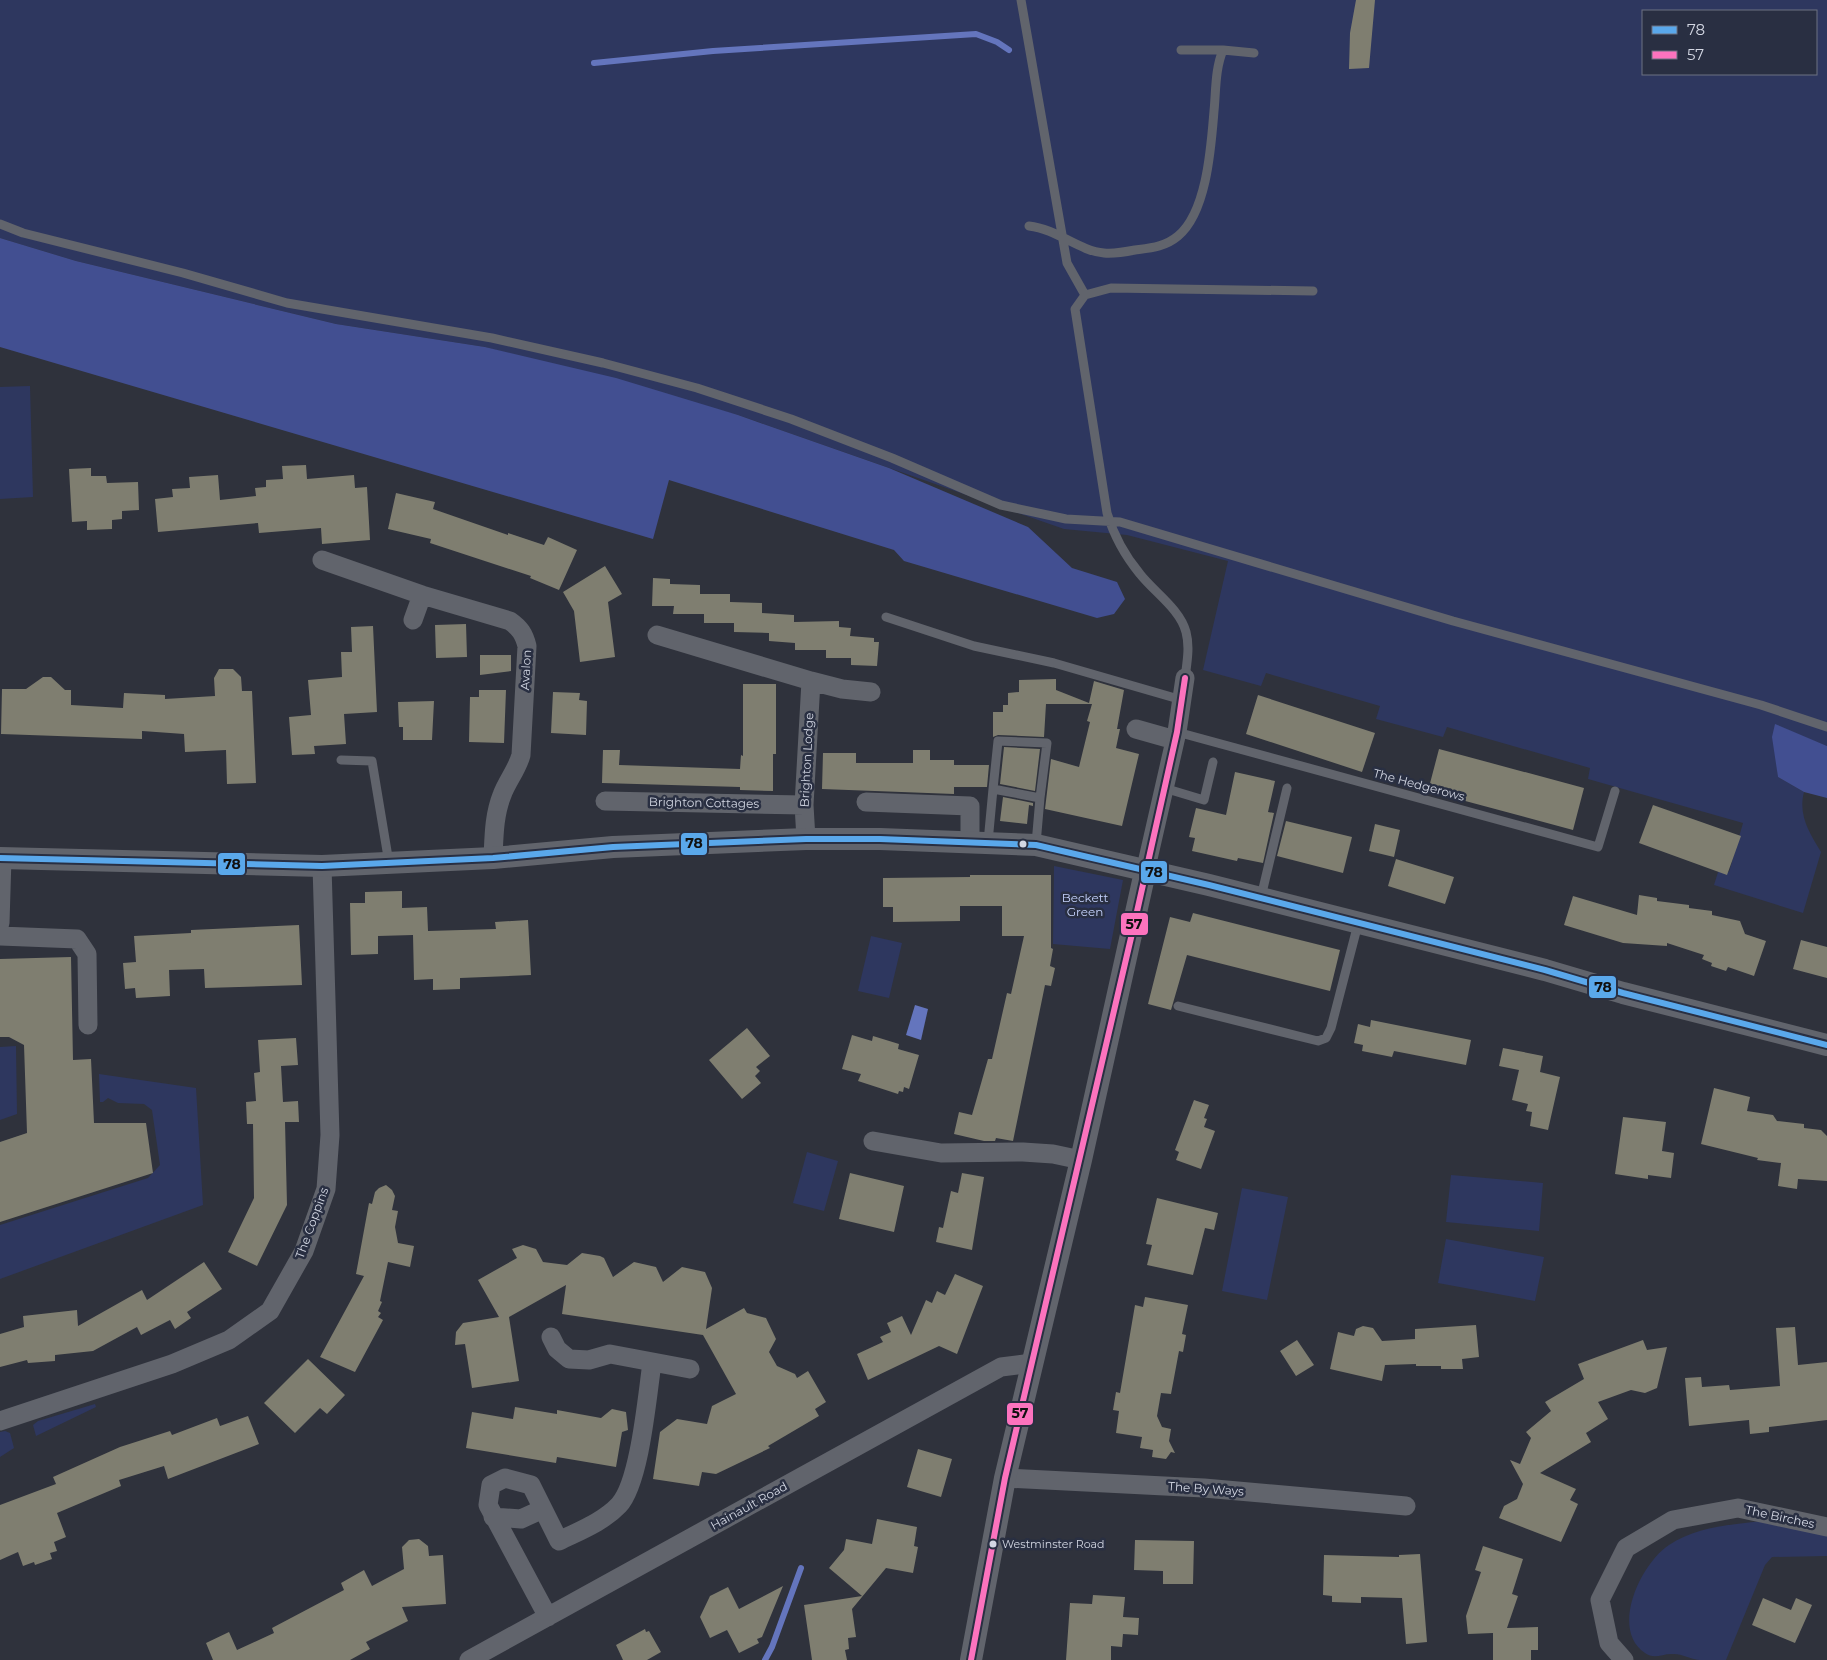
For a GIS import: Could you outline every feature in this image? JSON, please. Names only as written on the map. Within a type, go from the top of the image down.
[{"type":"street","name":"Avalon","points":[[322,560],[422,595],[510,621],[519,627],[527,646],[521,755],[517,768],[503,793],[496,812],[493,858]]},
{"type":"street","points":[[413,620],[422,595]]},
{"type":"street","points":[[657,635],[674,650],[842,689],[871,692]]},
{"type":"street","points":[[971,1660],[1005,1478],[1081,1160],[1176,736],[1185,678]]},
{"type":"street","name":"Brighton Lodge","points":[[806,839],[804,805],[811,681]]},
{"type":"street","points":[[1136,728],[1176,736]]},
{"type":"street","name":"Brighton Cottages","points":[[605,801],[804,805]]},
{"type":"street","points":[[866,802],[970,806],[979,842]]},
{"type":"street","points":[[0,923],[1,858],[322,866],[493,858],[613,848],[806,839],[979,842],[1036,846],[1261,898],[1545,970],[1623,993],[1827,1045]]},
{"type":"street","name":"The Coppins","points":[[0,1420],[172,1364],[229,1340],[270,1311],[304,1251],[326,1188],[330,1135],[322,866]]},
{"type":"street","points":[[0,936],[77,939],[87,954],[88,1025]]},
{"type":"street","points":[[873,1141],[941,1153],[1023,1152],[1053,1154],[1081,1160]]},
{"type":"street","points":[[551,1337],[557,1349],[569,1359],[589,1360],[610,1354],[652,1364],[690,1369]]},
{"type":"street","name":"Hainault Road","points":[[469,1660],[1001,1367],[1032,1362]]},
{"type":"street","points":[[548,1617],[488,1505],[491,1485],[505,1478],[531,1484],[559,1541],[595,1523],[619,1505],[633,1481],[652,1364]]},
{"type":"street","name":"The By Ways","points":[[1005,1478],[1204,1488],[1406,1506]]},
{"type":"street","name":"The Birches","points":[[1624,1660],[1610,1643],[1600,1600],[1626,1548],[1673,1520],[1738,1508],[1827,1527]]},
{"type":"street","points":[[493,1516],[521,1519],[543,1509]]},
{"type":"lane","points":[[1021,0],[1067,263],[1085,294]]},
{"type":"lane","points":[[1181,50],[1223,50],[1254,53]]},
{"type":"lane","points":[[1030,226],[1046,228],[1089,249],[1118,253],[1155,248],[1177,238],[1188,226],[1196,212],[1205,176],[1213,128],[1216,82],[1223,50]]},
{"type":"lane","points":[[0,224],[23,233],[183,273],[287,303],[492,338],[603,363],[697,388],[791,418],[892,458],[1001,505],[1066,519],[1120,522],[1453,621],[1761,704],[1827,727]]},
{"type":"lane","points":[[1185,678],[1189,655],[1186,630],[1179,617],[1140,575],[1125,554],[1110,522],[1075,318],[1075,308],[1085,294],[1111,288],[1313,291]]},
{"type":"lane","points":[[886,617],[974,646],[1054,663],[1182,700]]},
{"type":"lane","name":"The Hedgerows","points":[[1176,736],[1598,847],[1615,791]]},
{"type":"lane","points":[[979,842],[993,789],[998,741],[1047,743],[1036,846]]},
{"type":"lane","points":[[341,760],[372,760],[390,863]]},
{"type":"lane","points":[[1164,788],[1204,800],[1213,762]]},
{"type":"lane","points":[[1261,898],[1288,788]]},
{"type":"lane","points":[[993,789],[1040,798]]},
{"type":"lane","points":[[1178,1006],[1318,1041],[1326,1038],[1331,1028],[1358,923]]},
{"type":"green space","points":[[0,0],[1827,0],[1827,746],[1775,725],[1778,777],[1804,792],[1802,808],[1804,816],[1821,852],[1803,913],[1714,885],[1719,869],[1729,872],[1743,823],[1588,779],[1590,768],[1447,727],[1443,737],[1376,719],[1380,706],[1266,673],[1261,686],[1203,670],[1228,561],[1127,535],[1064,529],[738,415],[485,347],[336,324],[76,261],[0,238]]},
{"type":"green space","points":[[30,386],[33,497],[0,499],[0,387]]},
{"type":"green space","name":"Beckett Green","points":[[1054,866],[1123,880],[1110,949],[1053,944]]},
{"type":"green space","points":[[871,936],[902,943],[889,998],[858,991]]},
{"type":"green space","points":[[16,1046],[17,1114],[0,1120],[0,1047]]},
{"type":"green space","points":[[99,1074],[196,1088],[203,1205],[0,1279],[0,1225],[148,1178],[160,1165],[152,1110],[144,1104],[118,1103],[108,1098],[100,1102]]},
{"type":"green space","points":[[807,1152],[838,1161],[824,1211],[793,1203]]},
{"type":"green space","points":[[1451,1175],[1543,1183],[1539,1231],[1446,1222]]},
{"type":"green space","points":[[1242,1188],[1288,1197],[1267,1300],[1222,1291]]},
{"type":"green space","points":[[1446,1239],[1544,1257],[1535,1301],[1438,1283]]},
{"type":"green space","points":[[95,1404],[96,1407],[36,1436],[33,1425],[38,1421]]},
{"type":"green space","points":[[0,1432],[10,1433],[14,1448],[0,1457]]},
{"type":"green space","points":[[1779,1519],[1827,1522],[1827,1556],[1772,1557],[1765,1565],[1726,1660],[1699,1660],[1674,1654],[1652,1656],[1645,1653],[1635,1642],[1630,1628],[1630,1613],[1633,1596],[1640,1580],[1659,1554],[1669,1545],[1694,1533],[1722,1526]]},
{"type":"shaded area","points":[[0,238],[76,261],[336,324],[485,347],[616,378],[738,415],[889,468],[1028,527],[1072,568],[1117,582],[1125,599],[1114,614],[1097,618],[904,561],[894,550],[669,480],[653,539],[0,347]]},
{"type":"shaded area","points":[[1775,724],[1827,746],[1827,798],[1804,792],[1778,777],[1772,737]]},
{"type":"shaded area","points":[[915,1005],[928,1009],[921,1040],[906,1035]]},
{"type":"building","points":[[1356,0],[1375,0],[1369,68],[1349,69],[1350,33]]},
{"type":"building","points":[[306,465],[307,479],[354,475],[355,488],[367,487],[370,540],[322,544],[321,528],[259,533],[258,523],[158,532],[155,499],[173,497],[172,489],[190,488],[189,477],[218,475],[220,500],[256,496],[255,488],[266,487],[266,480],[283,479],[282,466]]},
{"type":"building","points":[[91,468],[91,476],[106,476],[107,483],[138,482],[139,510],[122,511],[122,519],[112,520],[112,529],[87,530],[87,521],[72,522],[69,469]]},
{"type":"building","points":[[396,493],[435,502],[433,509],[508,535],[508,533],[544,545],[548,537],[577,550],[559,590],[530,578],[531,576],[430,543],[431,539],[388,529]]},
{"type":"building","points":[[605,566],[622,594],[608,602],[615,657],[580,662],[574,611],[563,592]]},
{"type":"building","points":[[653,578],[670,579],[670,584],[700,585],[700,594],[730,594],[730,602],[762,603],[762,613],[794,615],[794,622],[839,621],[839,627],[851,628],[850,636],[874,638],[874,642],[879,642],[877,666],[851,665],[851,658],[826,658],[826,650],[795,650],[795,643],[769,641],[769,633],[734,632],[734,623],[704,623],[704,614],[673,614],[674,606],[652,606]]},
{"type":"building","points":[[466,624],[467,657],[436,658],[435,625]]},
{"type":"building","points":[[373,626],[377,712],[344,714],[346,744],[314,746],[315,754],[292,755],[289,717],[311,715],[308,680],[342,677],[341,652],[352,652],[351,627]]},
{"type":"building","points":[[480,655],[511,655],[511,671],[480,675]]},
{"type":"building","points":[[219,669],[233,669],[241,677],[242,691],[252,691],[256,783],[227,784],[226,750],[185,752],[184,734],[142,731],[142,739],[1,734],[2,689],[26,689],[43,677],[51,677],[65,690],[71,690],[71,705],[123,708],[124,693],[165,695],[165,699],[215,696],[214,678]]},
{"type":"building","points":[[1056,679],[1056,690],[1089,703],[1094,681],[1124,690],[1117,729],[1120,729],[1116,748],[1139,754],[1122,826],[1045,809],[1051,759],[1079,767],[1090,722],[1087,721],[1092,704],[1046,704],[1044,737],[998,735],[993,737],[993,712],[1003,712],[1003,705],[1008,705],[1008,693],[1019,692],[1019,680]]},
{"type":"building","points":[[743,684],[776,684],[776,754],[773,754],[773,791],[740,790],[740,787],[602,783],[603,750],[620,750],[619,765],[740,769],[741,755],[743,756]]},
{"type":"building","points":[[479,690],[506,690],[504,743],[469,742],[470,697],[479,697]]},
{"type":"building","points":[[553,692],[580,693],[579,700],[587,701],[586,735],[551,733]]},
{"type":"building","points":[[1258,695],[1375,733],[1362,772],[1246,734]]},
{"type":"building","points":[[434,701],[432,740],[403,740],[403,727],[399,727],[398,702]]},
{"type":"building","points":[[1004,747],[1040,749],[1035,791],[1000,784]]},
{"type":"building","points":[[1439,749],[1584,788],[1573,830],[1428,791]]},
{"type":"building","points":[[913,750],[930,750],[930,760],[954,760],[954,765],[989,765],[987,787],[954,787],[954,794],[822,789],[823,753],[856,753],[856,763],[913,763]]},
{"type":"building","points":[[1235,772],[1275,781],[1268,812],[1274,813],[1263,863],[1238,858],[1237,861],[1192,851],[1195,838],[1189,837],[1196,808],[1226,815]]},
{"type":"building","points":[[1003,797],[1033,803],[1033,806],[1029,805],[1027,824],[1000,821]]},
{"type":"building","points":[[1653,805],[1741,836],[1727,875],[1639,843]]},
{"type":"building","points":[[1286,821],[1352,837],[1343,873],[1277,856]]},
{"type":"building","points":[[1375,824],[1400,830],[1394,857],[1369,851]]},
{"type":"building","points":[[1396,859],[1454,877],[1445,904],[1388,886]]},
{"type":"building","points":[[970,875],[1051,875],[1051,948],[1053,949],[1050,966],[1055,968],[1051,986],[1045,985],[1013,1141],[996,1138],[995,1141],[984,1141],[954,1134],[959,1112],[972,1115],[988,1059],[992,1059],[1007,993],[1011,994],[1024,936],[1002,936],[1002,906],[960,906],[960,921],[893,922],[893,907],[883,907],[883,878],[970,877]]},
{"type":"building","points":[[402,891],[402,908],[427,907],[428,931],[496,929],[495,922],[528,920],[531,975],[460,978],[460,989],[433,990],[433,979],[414,980],[413,935],[378,936],[378,954],[351,955],[350,903],[365,903],[365,892]]},
{"type":"building","points":[[1639,895],[1657,898],[1657,901],[1689,905],[1689,908],[1712,911],[1712,915],[1740,921],[1745,934],[1766,941],[1754,976],[1728,967],[1726,971],[1711,966],[1712,963],[1702,959],[1704,955],[1667,943],[1667,946],[1623,943],[1564,925],[1573,896],[1637,915]]},
{"type":"building","points":[[1193,913],[1340,950],[1330,991],[1187,955],[1171,1010],[1148,1004],[1170,917],[1190,922]]},
{"type":"building","points":[[299,925],[302,985],[205,988],[204,969],[169,970],[170,996],[136,998],[135,988],[125,989],[123,963],[136,962],[134,936],[191,933],[191,930]]},
{"type":"building","points":[[1801,940],[1827,947],[1827,978],[1793,969]]},
{"type":"building","points":[[71,957],[73,1060],[91,1059],[94,1123],[146,1123],[153,1173],[0,1222],[0,1142],[27,1133],[24,1045],[9,1037],[0,1037],[0,959]]},
{"type":"building","points":[[1371,1020],[1471,1040],[1466,1065],[1394,1051],[1392,1057],[1362,1051],[1363,1045],[1354,1043],[1358,1024],[1370,1027]]},
{"type":"building","points":[[747,1028],[770,1056],[756,1067],[760,1071],[755,1076],[761,1083],[742,1099],[709,1060]]},
{"type":"building","points":[[852,1035],[872,1041],[873,1036],[899,1044],[898,1049],[919,1055],[909,1089],[904,1087],[903,1092],[899,1091],[898,1094],[858,1081],[861,1074],[842,1069]]},
{"type":"building","points":[[296,1038],[298,1065],[281,1066],[283,1102],[298,1101],[299,1122],[285,1122],[287,1205],[257,1266],[228,1252],[254,1198],[253,1124],[247,1124],[246,1102],[256,1101],[254,1073],[260,1072],[258,1040]]},
{"type":"building","points":[[1503,1048],[1543,1056],[1540,1072],[1560,1077],[1548,1130],[1530,1126],[1532,1112],[1526,1111],[1528,1104],[1512,1100],[1519,1070],[1499,1066]]},
{"type":"building","points":[[1714,1088],[1750,1097],[1747,1111],[1773,1115],[1777,1121],[1804,1124],[1804,1128],[1821,1130],[1827,1136],[1827,1181],[1798,1179],[1797,1189],[1778,1186],[1781,1163],[1757,1160],[1758,1158],[1701,1144]]},
{"type":"building","points":[[1194,1100],[1209,1105],[1204,1118],[1207,1119],[1204,1127],[1215,1131],[1201,1169],[1176,1160],[1179,1152],[1175,1150]]},
{"type":"building","points":[[1623,1117],[1666,1122],[1662,1151],[1674,1153],[1671,1178],[1648,1175],[1648,1179],[1615,1174]]},
{"type":"building","points":[[850,1173],[904,1186],[894,1232],[839,1219]]},
{"type":"building","points":[[962,1173],[984,1177],[972,1250],[936,1242],[939,1227],[943,1228],[951,1191],[958,1193]]},
{"type":"building","points":[[386,1185],[395,1196],[392,1210],[398,1211],[395,1227],[398,1243],[414,1246],[410,1267],[388,1262],[380,1301],[382,1302],[378,1311],[381,1313],[378,1317],[383,1320],[355,1372],[320,1357],[364,1276],[356,1274],[369,1203],[372,1204],[375,1192]]},
{"type":"building","points":[[1157,1198],[1218,1213],[1214,1230],[1205,1228],[1193,1275],[1147,1265],[1152,1245],[1146,1244]]},
{"type":"building","points":[[523,1245],[536,1249],[543,1262],[567,1265],[582,1253],[600,1256],[604,1258],[613,1277],[634,1262],[656,1267],[663,1282],[682,1267],[705,1272],[712,1288],[706,1329],[744,1308],[747,1313],[766,1318],[776,1339],[769,1352],[777,1366],[795,1374],[797,1378],[808,1371],[826,1402],[815,1409],[819,1416],[768,1446],[770,1448],[716,1474],[702,1472],[699,1486],[653,1479],[660,1432],[677,1419],[707,1424],[712,1406],[736,1394],[703,1335],[562,1314],[566,1285],[509,1317],[519,1381],[472,1388],[465,1344],[455,1345],[456,1332],[463,1323],[499,1317],[478,1280],[517,1258],[512,1249]]},
{"type":"building","points":[[204,1262],[222,1289],[187,1312],[191,1318],[175,1329],[170,1320],[141,1335],[137,1327],[93,1351],[55,1355],[55,1361],[28,1363],[27,1360],[0,1367],[0,1334],[24,1327],[23,1316],[77,1310],[78,1326],[142,1290],[147,1300]]},
{"type":"building","points":[[955,1274],[983,1286],[957,1354],[939,1346],[868,1380],[857,1354],[883,1342],[880,1337],[891,1332],[887,1323],[902,1316],[911,1335],[926,1300],[932,1303],[937,1291],[945,1295]]},
{"type":"building","points":[[1145,1297],[1188,1305],[1182,1334],[1186,1335],[1183,1352],[1179,1351],[1171,1394],[1161,1393],[1157,1416],[1162,1427],[1171,1429],[1169,1441],[1175,1453],[1171,1452],[1166,1459],[1152,1457],[1153,1450],[1140,1448],[1142,1437],[1116,1433],[1119,1411],[1113,1410],[1116,1392],[1120,1393],[1135,1305],[1143,1307]]},
{"type":"building","points":[[1476,1325],[1479,1357],[1462,1359],[1463,1369],[1441,1369],[1441,1366],[1416,1366],[1416,1364],[1385,1365],[1382,1381],[1330,1369],[1338,1332],[1354,1336],[1356,1329],[1363,1326],[1373,1328],[1382,1341],[1415,1339],[1415,1329]]},
{"type":"building","points":[[1795,1327],[1798,1365],[1827,1362],[1827,1420],[1769,1427],[1769,1432],[1750,1434],[1749,1420],[1689,1426],[1685,1378],[1701,1377],[1702,1387],[1729,1385],[1730,1390],[1780,1386],[1776,1328]]},
{"type":"building","points":[[1297,1340],[1314,1365],[1296,1376],[1280,1351]]},
{"type":"building","points":[[1643,1340],[1647,1350],[1667,1347],[1657,1388],[1645,1393],[1631,1390],[1598,1402],[1608,1419],[1586,1433],[1591,1442],[1540,1473],[1576,1489],[1570,1500],[1578,1504],[1561,1542],[1499,1518],[1504,1506],[1517,1499],[1523,1484],[1510,1460],[1520,1464],[1531,1438],[1526,1432],[1551,1411],[1545,1402],[1584,1379],[1578,1364]]},
{"type":"building","points":[[308,1359],[345,1395],[327,1414],[320,1408],[295,1433],[264,1403]]},
{"type":"building","points":[[515,1407],[557,1414],[557,1410],[601,1418],[612,1409],[626,1412],[628,1430],[622,1432],[616,1467],[557,1457],[556,1463],[466,1448],[472,1412],[513,1419]]},
{"type":"building","points":[[248,1416],[259,1444],[168,1479],[164,1466],[119,1480],[121,1486],[57,1513],[66,1537],[54,1542],[57,1551],[50,1553],[52,1559],[35,1565],[34,1562],[23,1566],[18,1552],[0,1560],[0,1505],[56,1484],[53,1477],[120,1447],[170,1431],[172,1435],[217,1418],[220,1426]]},
{"type":"building","points":[[918,1449],[952,1459],[941,1497],[907,1487]]},
{"type":"building","points":[[877,1519],[917,1527],[914,1546],[918,1547],[913,1573],[886,1568],[852,1609],[856,1637],[848,1638],[849,1649],[845,1650],[847,1660],[812,1660],[804,1605],[862,1596],[829,1568],[844,1550],[846,1539],[872,1544]]},
{"type":"building","points":[[419,1539],[428,1546],[429,1556],[443,1555],[446,1604],[402,1607],[408,1621],[366,1642],[370,1649],[350,1660],[213,1660],[206,1643],[229,1632],[237,1650],[274,1633],[272,1628],[344,1590],[341,1583],[364,1570],[372,1586],[404,1569],[402,1547],[409,1540]]},
{"type":"building","points":[[1135,1540],[1194,1541],[1193,1584],[1163,1584],[1163,1571],[1134,1570]]},
{"type":"building","points":[[1483,1546],[1523,1559],[1512,1594],[1518,1596],[1507,1628],[1538,1627],[1538,1650],[1531,1650],[1531,1660],[1493,1660],[1493,1633],[1468,1634],[1466,1616],[1481,1572],[1475,1570]]},
{"type":"building","points":[[1420,1554],[1427,1642],[1406,1644],[1402,1598],[1361,1597],[1361,1603],[1332,1602],[1332,1596],[1323,1595],[1324,1555],[1399,1557],[1399,1555]]},
{"type":"building","points":[[783,1586],[762,1637],[757,1639],[759,1643],[739,1653],[727,1630],[710,1638],[700,1617],[710,1596],[728,1587],[739,1609]]},
{"type":"building","points":[[1093,1595],[1125,1597],[1123,1617],[1139,1618],[1138,1635],[1123,1634],[1122,1647],[1111,1646],[1111,1660],[1066,1660],[1070,1603],[1092,1604]]},
{"type":"building","points":[[1763,1598],[1791,1610],[1796,1598],[1812,1605],[1795,1643],[1752,1625]]},
{"type":"building","points":[[645,1629],[646,1632],[649,1631],[661,1652],[647,1660],[623,1660],[616,1645]]},
{"type":"waterway","points":[[594,63],[713,51],[976,34],[997,42],[1009,50]]},
{"type":"waterway","points":[[765,1660],[772,1647],[801,1568]]},
{"type":"transit line","name":"57","points":[[971,1660],[1005,1478],[1134,925],[1177,732],[1185,678]]},
{"type":"transit line","name":"78","points":[[0,858],[322,866],[493,858],[613,847],[806,839],[880,839],[1036,845],[1209,885],[1545,970],[1623,993],[1827,1045]]},
{"type":"place","name":"Westminster Road","points":[[993,1544]]}]
